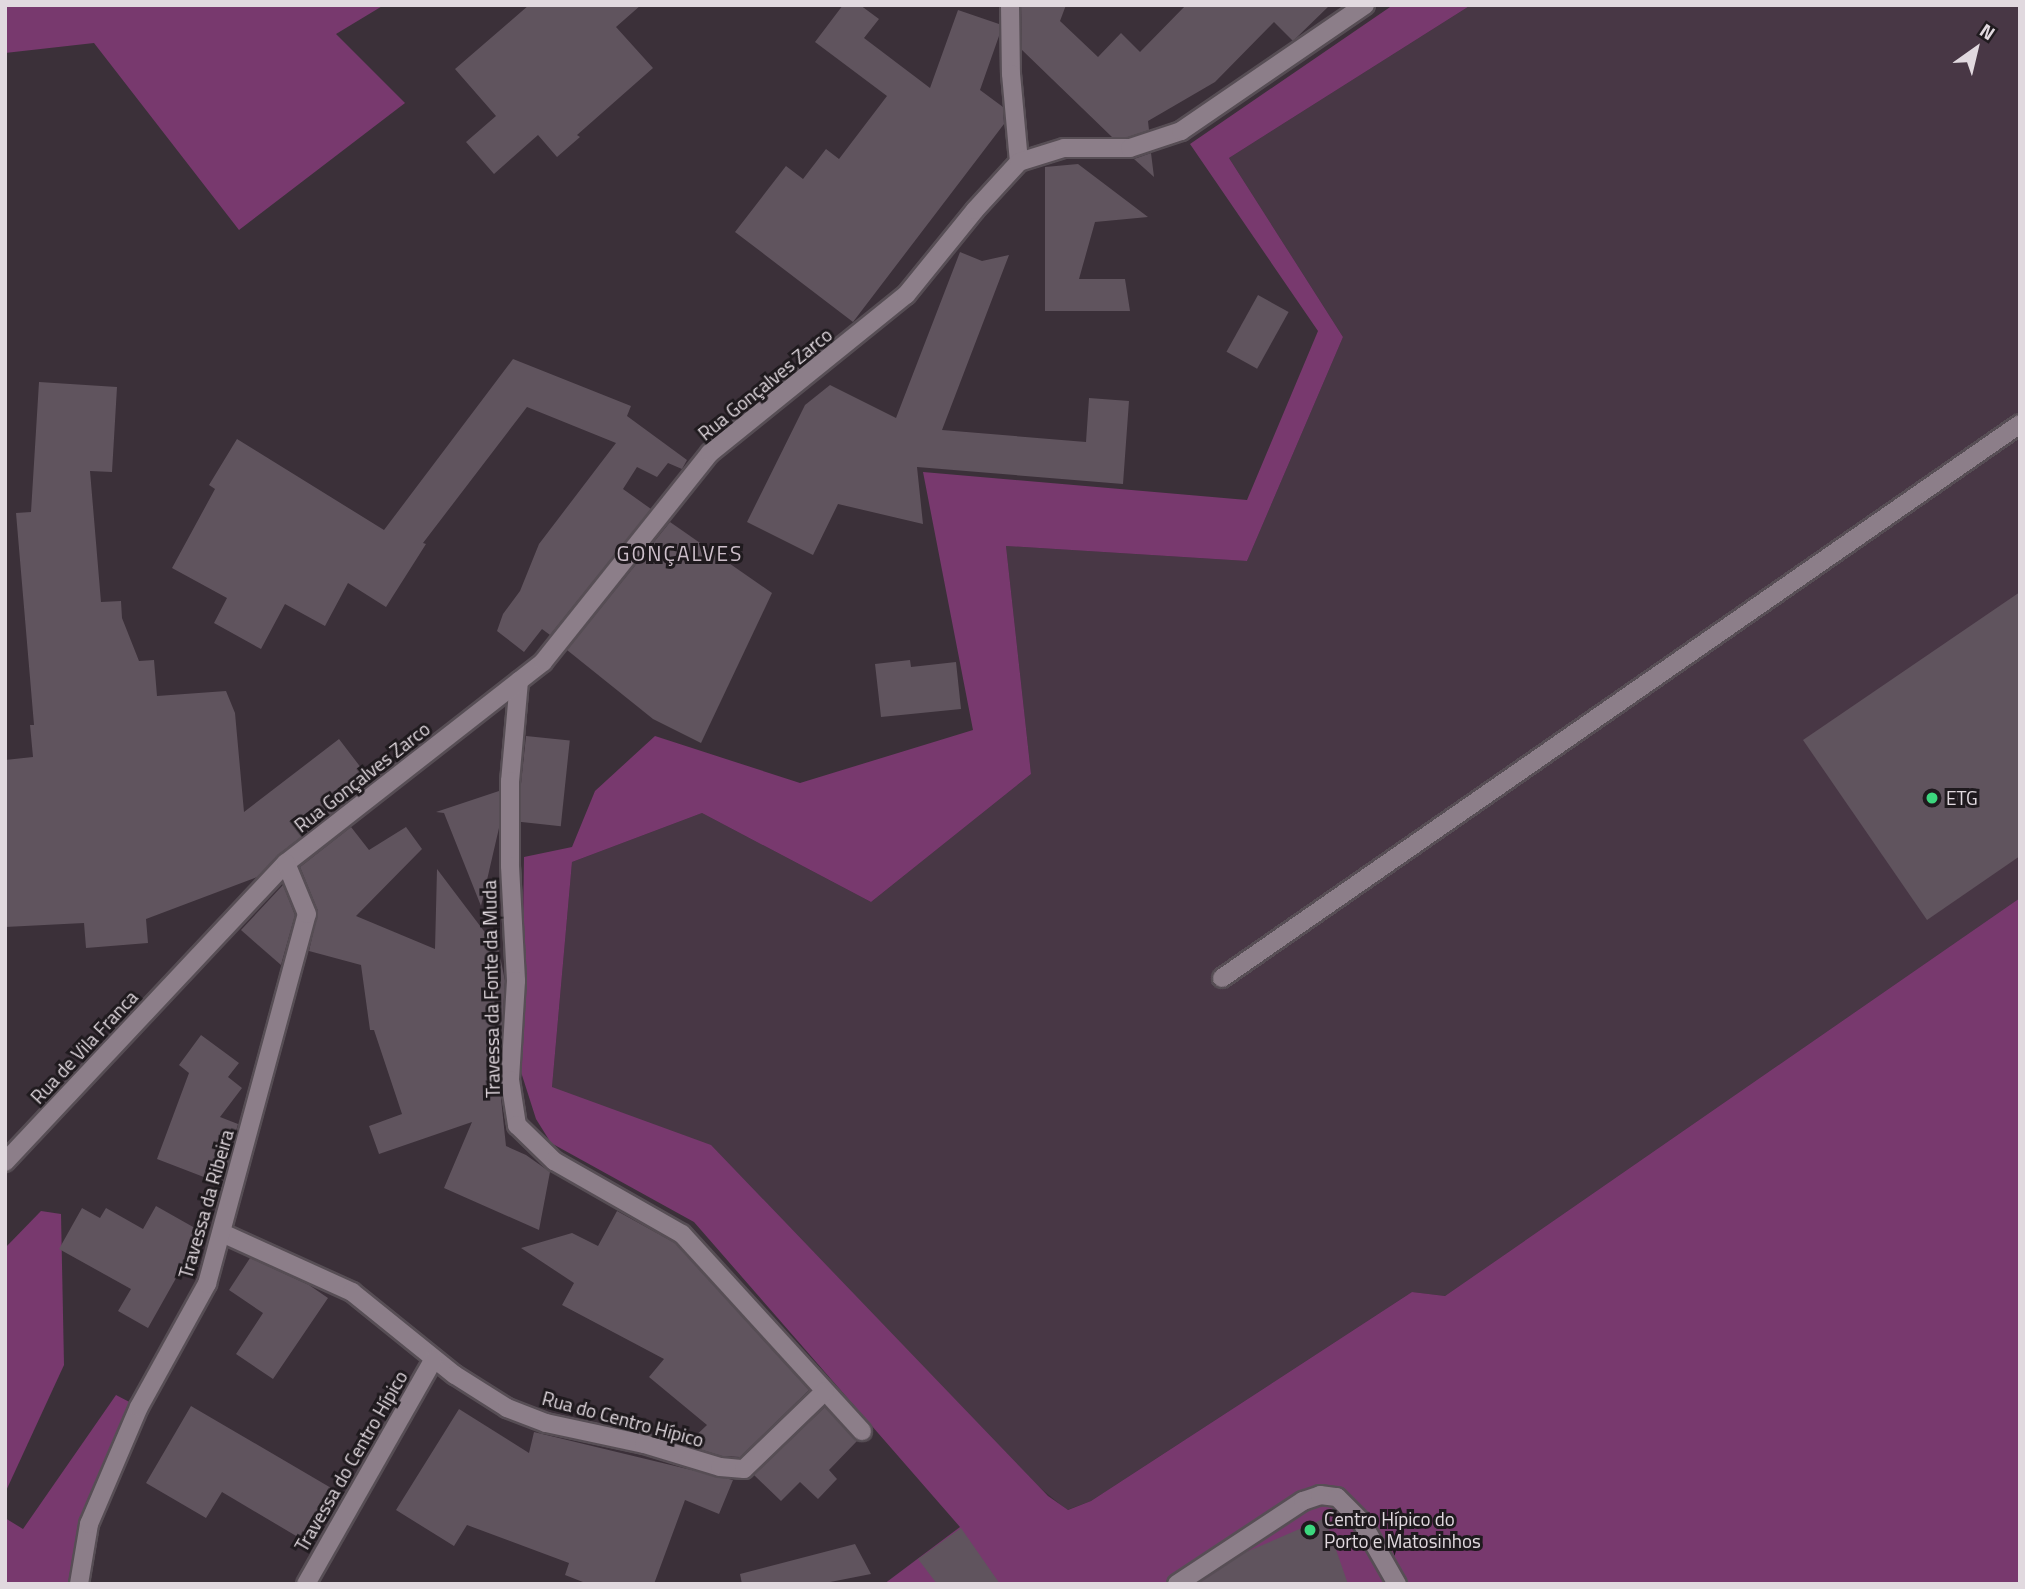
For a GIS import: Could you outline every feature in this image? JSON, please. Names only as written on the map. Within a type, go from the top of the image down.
[{"type":"street","points":[[1010,5],[1011,74],[1020,162]]},
{"type":"street","name":"Rua Gonçalves Zarco","points":[[166,991],[286,863],[543,662],[710,453],[906,295],[975,209],[1020,162],[1064,148],[1130,148],[1181,131],[1365,5]]},
{"type":"street","points":[[1222,978],[2020,424]]},
{"type":"street","name":"Travessa da Fonte da Muda","points":[[519,681],[510,781],[510,866],[516,981],[510,1080],[517,1125],[554,1161],[682,1234],[862,1431]]},
{"type":"street","name":"Travessa da Ribeira","points":[[79,1584],[89,1524],[139,1407],[207,1284],[222,1233],[307,914],[286,863]]},
{"type":"street","name":"Rua de Vila Franca","points":[[5,1162],[166,991]]},
{"type":"street","name":"Rua do Centro Hípico","points":[[222,1233],[236,1237],[352,1292],[433,1360],[507,1408],[546,1423],[644,1444],[720,1467],[744,1469],[825,1391]]},
{"type":"street","name":"Travessa do Centro Hípico","points":[[306,1584],[433,1360]]},
{"type":"street","points":[[1177,1584],[1303,1501],[1320,1495],[1336,1497],[1361,1521],[1397,1584]]},
{"type":"shaded area","points":[[5,5],[384,5],[336,34],[405,103],[239,230],[94,43],[5,53]]},
{"type":"shaded area","points":[[1393,5],[1471,5],[1229,158],[1343,337],[1247,561],[1006,546],[1031,774],[871,902],[702,813],[572,862],[552,1087],[711,1145],[1048,1496],[1068,1510],[1091,1501],[1412,1292],[1445,1296],[2020,898],[2020,1584],[884,1584],[960,1527],[694,1222],[551,1143],[536,1119],[521,1072],[524,857],[572,847],[595,791],[655,736],[800,783],[973,730],[923,472],[1247,500],[1318,331],[1190,144]]},
{"type":"shaded area","points":[[1471,5],[2020,5],[2020,898],[1445,1296],[1412,1292],[1091,1501],[1067,1510],[552,1087],[572,862],[702,813],[871,902],[1031,774],[1006,546],[1247,561],[1343,337],[1229,158]]},
{"type":"shaded area","points":[[41,1211],[61,1214],[64,1365],[5,1493],[5,1248]]},
{"type":"shaded area","points":[[116,1395],[139,1407],[89,1524],[79,1584],[5,1584],[5,1518],[23,1529]]},
{"type":"building","points":[[529,5],[641,5],[616,27],[653,68],[577,135],[580,137],[557,157],[538,135],[494,174],[466,142],[496,116],[455,69]]},
{"type":"building","points":[[843,5],[860,5],[879,19],[864,38],[930,88],[958,10],[999,24],[999,36],[980,90],[1003,107],[1004,124],[853,322],[735,232],[786,166],[803,179],[826,149],[839,159],[887,96],[815,42]]},
{"type":"building","points":[[1021,5],[1066,5],[1060,21],[1098,57],[1121,33],[1140,52],[1186,5],[1330,5],[1293,41],[1274,22],[1215,82],[1148,121],[1149,130],[1128,137],[1112,137],[1022,50]]},
{"type":"building","points":[[1151,153],[1154,177],[1134,159]]},
{"type":"building","points":[[1078,164],[1148,217],[1095,222],[1079,279],[1125,279],[1130,311],[1045,311],[1045,167]]},
{"type":"building","points":[[960,252],[982,261],[1009,255],[942,430],[1086,442],[1089,398],[1129,401],[1123,484],[917,467],[923,524],[838,504],[813,555],[747,522],[805,405],[830,385],[896,418]]},
{"type":"building","points":[[1258,295],[1289,312],[1257,369],[1226,352]]},
{"type":"building","points":[[513,359],[631,406],[627,416],[687,460],[682,469],[668,463],[657,477],[637,467],[623,489],[651,509],[550,635],[542,629],[524,652],[497,631],[503,614],[520,591],[539,544],[616,443],[527,407],[423,543],[426,544],[386,607],[348,583],[325,626],[285,604],[261,649],[214,623],[227,598],[172,568],[215,489],[209,485],[237,439],[384,530]]},
{"type":"building","points":[[39,382],[117,387],[112,472],[90,471],[101,602],[121,601],[122,618],[139,661],[154,660],[157,696],[226,691],[235,713],[244,812],[339,739],[365,773],[330,800],[337,809],[279,854],[257,877],[146,919],[148,943],[86,948],[84,923],[5,927],[5,760],[33,757],[30,725],[34,725],[16,513],[31,512]]},
{"type":"building","points":[[670,522],[772,593],[701,743],[653,719],[567,650]]},
{"type":"building","name":"ETG","points":[[2020,592],[2020,856],[1927,920],[1803,740]]},
{"type":"building","points":[[910,660],[911,667],[956,662],[961,709],[881,717],[875,664]]},
{"type":"building","points":[[526,736],[570,741],[561,826],[517,822]]},
{"type":"building","points":[[499,791],[499,828],[481,906],[444,813],[436,812]]},
{"type":"building","points":[[351,827],[369,850],[406,827],[422,849],[356,916],[435,949],[437,869],[499,951],[505,981],[499,1080],[506,1146],[526,1155],[550,1172],[539,1230],[444,1188],[472,1122],[379,1154],[369,1126],[402,1114],[374,1030],[370,1030],[361,965],[309,951],[318,911],[300,867]]},
{"type":"building","points":[[283,885],[295,915],[281,965],[241,930]]},
{"type":"building","points":[[201,1035],[239,1063],[228,1077],[242,1088],[220,1117],[238,1124],[222,1184],[157,1159],[189,1073],[179,1065]]},
{"type":"building","points":[[156,1206],[202,1232],[148,1328],[118,1311],[131,1289],[59,1249],[82,1208],[100,1218],[106,1208],[143,1229]]},
{"type":"building","points":[[617,1211],[675,1243],[809,1390],[740,1457],[722,1456],[686,1445],[707,1425],[649,1377],[664,1359],[562,1305],[574,1283],[521,1248],[572,1233],[598,1246]]},
{"type":"building","points":[[250,1258],[309,1285],[328,1298],[273,1379],[236,1354],[263,1313],[229,1290]]},
{"type":"building","points":[[191,1406],[338,1492],[308,1543],[222,1492],[206,1518],[146,1483]]},
{"type":"building","points":[[825,1407],[857,1441],[829,1470],[837,1479],[818,1499],[800,1482],[781,1501],[754,1475]]},
{"type":"building","points":[[459,1409],[529,1453],[534,1432],[733,1480],[719,1514],[685,1500],[654,1584],[588,1584],[565,1575],[569,1563],[467,1525],[454,1546],[396,1510]]},
{"type":"building","points":[[1325,1518],[1348,1584],[1198,1584],[1244,1553]]},
{"type":"building","points":[[961,1528],[1000,1584],[937,1584],[918,1559]]},
{"type":"building","points":[[855,1544],[871,1574],[820,1584],[742,1584],[740,1574]]},
{"type":"place","name":"ETG","points":[[1932,798]]},
{"type":"place","name":"Centro Hípico do Porto e Matosinhos","points":[[1310,1530]]},
{"type":"district","name":"GONÇALVES","points":[[680,553]]}]
